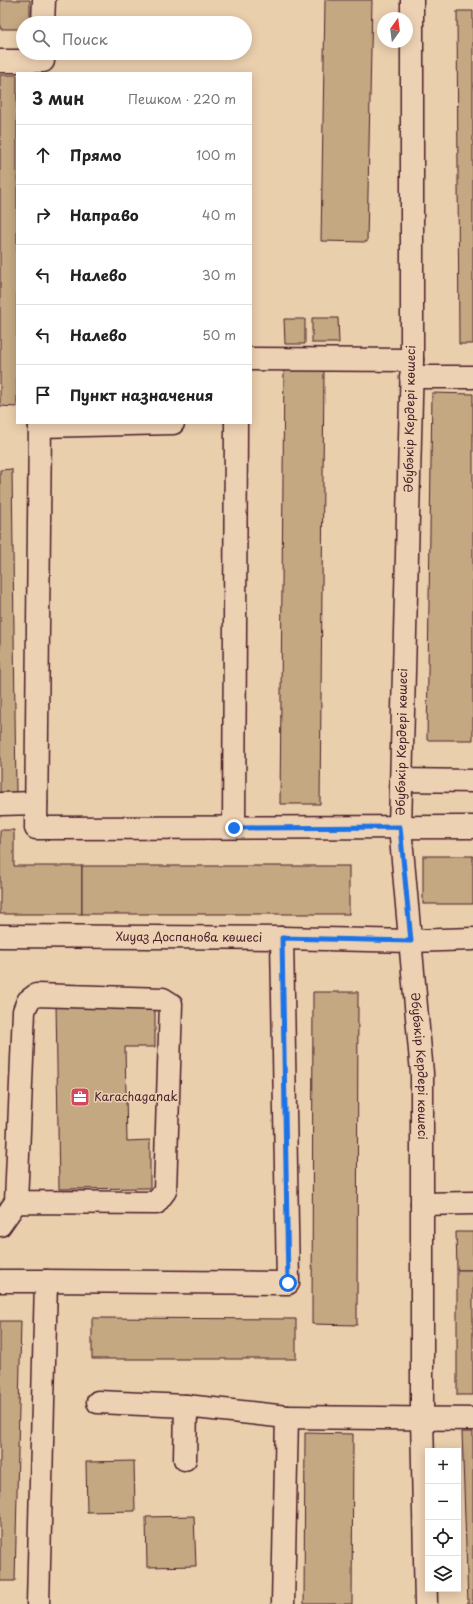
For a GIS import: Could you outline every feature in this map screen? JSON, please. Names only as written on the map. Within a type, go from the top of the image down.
[{"type":"street","points":[[43,16],[44,0]]},
{"type":"street","name":"Әбубәкір Кердері көшесі","points":[[412,0],[411,368],[400,827],[422,1073],[422,1418],[426,1604]]},
{"type":"street","points":[[0,62],[43,62]]},
{"type":"street","points":[[252,359],[411,368],[473,377]]},
{"type":"street","points":[[106,424],[40,425],[36,828],[473,827]]},
{"type":"street","points":[[234,828],[236,424]]},
{"type":"street","points":[[402,780],[473,781]]},
{"type":"street","points":[[0,804],[36,804]]},
{"type":"street","name":"Хиуаз Доспанова көшесі","points":[[0,936],[282,938],[411,941],[473,939]]},
{"type":"street","points":[[0,1281],[288,1283],[282,938]]},
{"type":"street","points":[[0,1225],[16,1202],[24,1011],[28,1001],[36,995],[164,999],[171,1004],[164,1191],[156,1203],[16,1202]]},
{"type":"street","points":[[422,1204],[473,1203]]},
{"type":"street","points":[[38,1604],[46,1281]]},
{"type":"street","points":[[98,1402],[186,1406],[287,1417],[473,1419]]},
{"type":"street","points":[[185,1459],[186,1406]]},
{"type":"street","points":[[283,1604],[287,1417]]},
{"type":"building","points":[[0,0],[30,0],[30,16],[16,16],[16,29],[0,29]]},
{"type":"building","points":[[325,0],[372,0],[367,242],[321,241]]},
{"type":"building","points":[[457,11],[473,11],[473,344],[459,344]]},
{"type":"building","points":[[0,75],[16,75],[16,407],[0,406]]},
{"type":"building","points":[[312,318],[338,318],[339,343],[312,343]]},
{"type":"building","points":[[284,319],[305,319],[305,344],[285,344]]},
{"type":"building","points":[[284,369],[324,370],[320,804],[280,804]]},
{"type":"building","points":[[432,393],[473,394],[473,740],[427,740]]},
{"type":"building","points":[[12,469],[16,793],[0,793],[0,470]]},
{"type":"building","points":[[0,830],[14,830],[14,866],[82,866],[82,914],[0,914]]},
{"type":"building","points":[[423,856],[473,856],[473,904],[423,904]]},
{"type":"building","points":[[82,866],[349,866],[349,914],[82,914]]},
{"type":"building","points":[[313,992],[358,992],[357,1325],[312,1324]]},
{"type":"building","points":[[155,1002],[155,1047],[125,1047],[127,1141],[150,1140],[150,1188],[59,1189],[56,1003]]},
{"type":"building","points":[[456,1232],[473,1232],[473,1270],[457,1270]]},
{"type":"building","points":[[457,1270],[473,1270],[473,1395],[457,1395]]},
{"type":"building","points":[[92,1318],[296,1319],[296,1359],[92,1359]]},
{"type":"building","points":[[0,1321],[21,1321],[15,1581],[0,1581]]},
{"type":"building","points":[[462,1432],[473,1432],[473,1604],[468,1604]]},
{"type":"building","points":[[305,1433],[353,1434],[352,1604],[304,1604]]},
{"type":"building","points":[[134,1461],[135,1511],[87,1512],[86,1462]]},
{"type":"building","points":[[194,1516],[196,1566],[147,1567],[146,1517]]},
{"type":"place","name":"Karachaganak","points":[[80,1097]]},
{"type":"route","points":[[234,828],[400,827],[411,941],[282,938],[288,1283]]}]
